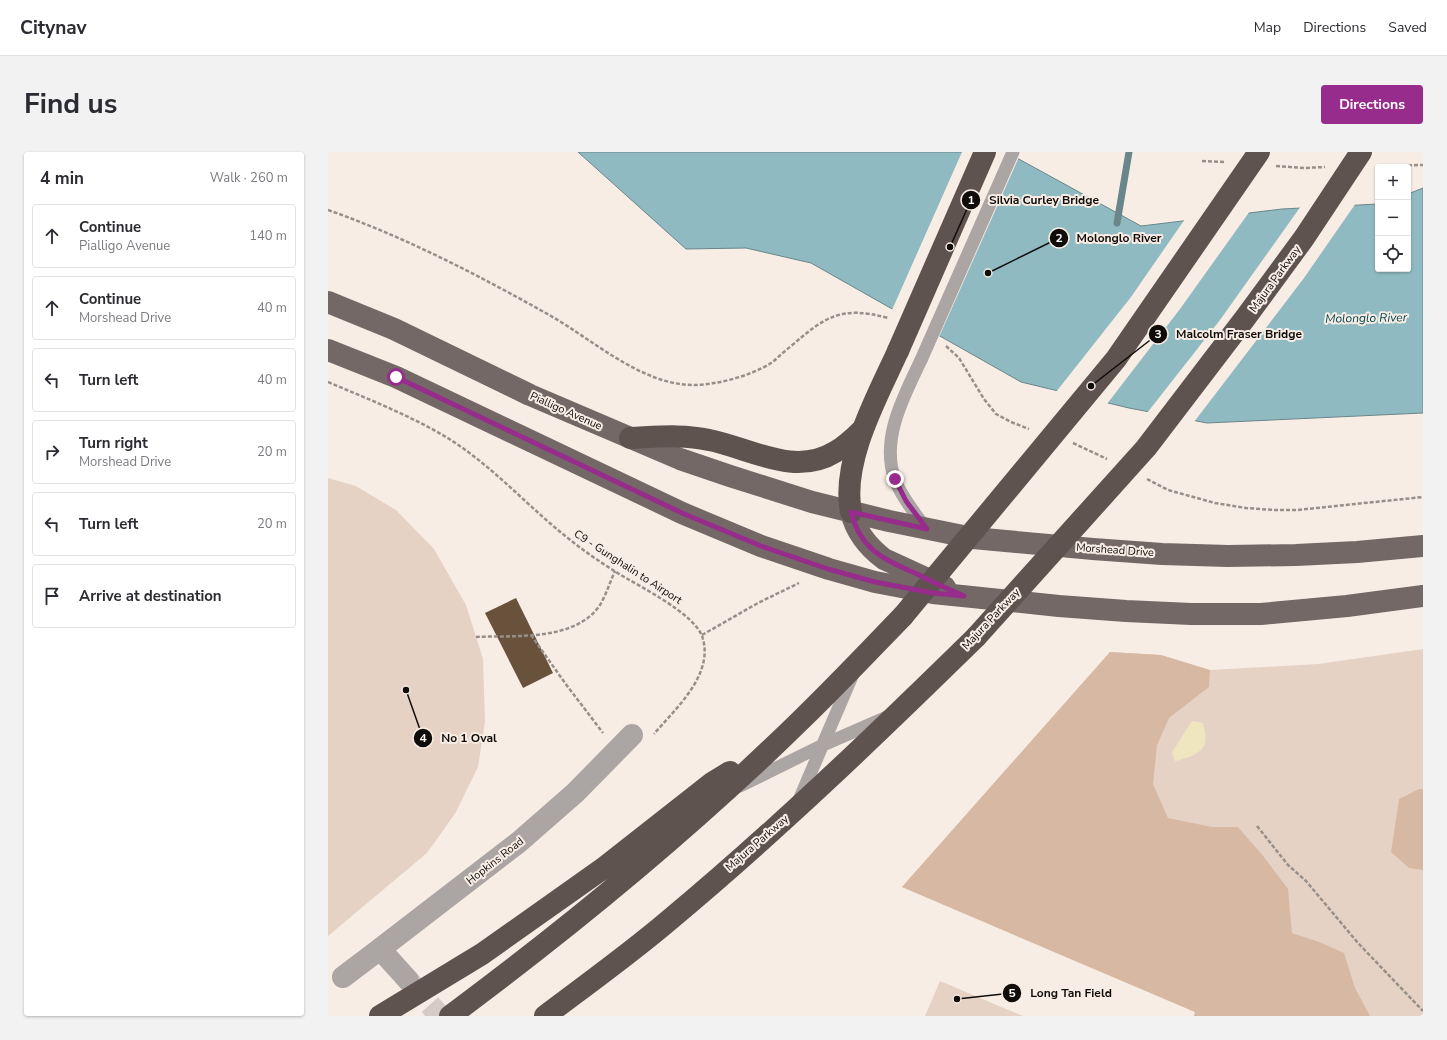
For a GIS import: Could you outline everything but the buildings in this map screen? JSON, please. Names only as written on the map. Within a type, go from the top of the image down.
[{"type":"highway","points":[[851,512],[849,498],[851,471],[857,445],[985,152]]},
{"type":"highway","points":[[450,1016],[533,954],[653,855],[720,796],[781,739],[903,616],[1116,359],[1266,159]]},
{"type":"highway","name":"Majura Parkway","points":[[545,1016],[667,922],[796,809],[899,712],[976,636],[1146,448],[1304,238],[1368,159]]},
{"type":"highway","points":[[630,438],[673,436],[695,438],[720,442],[768,458],[794,463],[817,460],[834,453],[849,443],[863,429]]},
{"type":"highway","points":[[380,1016],[482,954],[605,867],[712,783],[781,739]]},
{"type":"main road","name":"Pialligo Avenue","points":[[328,302],[394,329],[530,395],[680,459],[722,474],[812,502]]},
{"type":"main road","points":[[328,350],[396,377],[682,513],[761,546],[828,569],[888,585],[933,593],[1059,606],[1191,614],[1253,614],[1347,606],[1423,596]]},
{"type":"main road","name":"Morshead Drive","points":[[812,502],[927,529],[973,538],[1162,554],[1228,556],[1296,555],[1357,552],[1423,546]]},
{"type":"main road","points":[[851,512],[854,524],[864,540],[869,547],[884,559],[964,596]]},
{"type":"street","name":"Hopkins Road","points":[[343,977],[519,842],[570,798],[632,735]]},
{"type":"street","points":[[380,949],[408,980]]},
{"type":"lane","points":[[927,529],[906,501],[897,485],[890,456],[895,422],[903,400],[1013,152]]},
{"type":"lane","points":[[796,809],[858,663]]},
{"type":"lane","points":[[720,796],[823,745],[899,712]]},
{"type":"path","points":[[1266,159],[1304,168],[1328,167]]},
{"type":"path","points":[[1368,159],[1423,165]]},
{"type":"path","points":[[1202,160],[1226,162]]},
{"type":"path","name":"C9 - Gunghalin to Airport","points":[[328,382],[413,419],[446,437],[477,458],[570,540],[615,571],[686,616],[697,627],[702,635]]},
{"type":"path","points":[[654,734],[689,692],[698,678],[704,656],[702,635],[776,593],[828,569]]},
{"type":"path","points":[[476,637],[531,635],[563,630],[587,618],[600,604],[615,571]]},
{"type":"path","points":[[531,635],[616,752]]},
{"type":"path","points":[[1257,826],[1288,865],[1306,881],[1358,943],[1423,1011]]},
{"type":"shaded area","points":[[328,478],[356,486],[396,510],[434,549],[466,605],[483,659],[485,722],[478,767],[456,812],[427,853],[328,936]]},
{"type":"shaded area","points":[[1423,649],[1423,1016],[1194,1016],[1195,1012],[902,887],[1110,652],[1161,655],[1210,670],[1318,664]]},
{"type":"shaded area","points":[[1110,652],[1161,655],[1210,670],[1209,687],[1169,718],[1157,745],[1153,784],[1168,818],[1212,827],[1238,827],[1264,857],[1288,889],[1292,933],[1319,942],[1344,953],[1355,988],[1370,1016],[1194,1016],[1195,1012],[902,887]]},
{"type":"shaded area","points":[[1419,789],[1423,789],[1423,870],[1409,868],[1391,852],[1399,799]]},
{"type":"shaded area","points":[[940,981],[1023,1016],[925,1016]]},
{"type":"sand","points":[[1192,721],[1203,723],[1206,737],[1204,746],[1199,752],[1187,758],[1175,761],[1172,752]]},
{"type":"water","name":"Molonglo River","points":[[578,152],[1006,152],[1141,226],[1282,209],[1375,204],[1375,272],[1411,272],[1411,193],[1423,188],[1423,413],[1207,423],[1129,408],[1021,382],[811,263],[746,248],[686,249]]},
{"type":"pier","points":[[962,152],[1010,152],[1019,157],[939,337],[892,310]]},
{"type":"pier","points":[[1356,203],[1304,278],[1194,422],[1147,413],[1220,320],[1301,206]]},
{"type":"pier","points":[[1250,211],[1180,309],[1107,404],[1056,392],[1131,297],[1185,219]]},
{"type":"waterway","points":[[1117,223],[1129,152]]},
{"type":"tunnel","points":[[408,980],[440,1016]]},
{"type":"place","name":"Silvia Curley Bridge","points":[[950,247]]},
{"type":"place","name":"Molonglo River","points":[[988,273]]},
{"type":"place","name":"Malcolm Fraser Bridge","points":[[1091,386]]},
{"type":"place","name":"No 1 Oval","points":[[406,690]]},
{"type":"place","name":"Long Tan Field","points":[[957,999]]},
{"type":"route","points":[[396,377],[682,513],[761,546],[828,569],[875,582],[933,593],[964,596],[884,559],[876,554],[859,534],[854,524],[851,512],[889,522],[927,529],[906,501],[895,479]]}]
